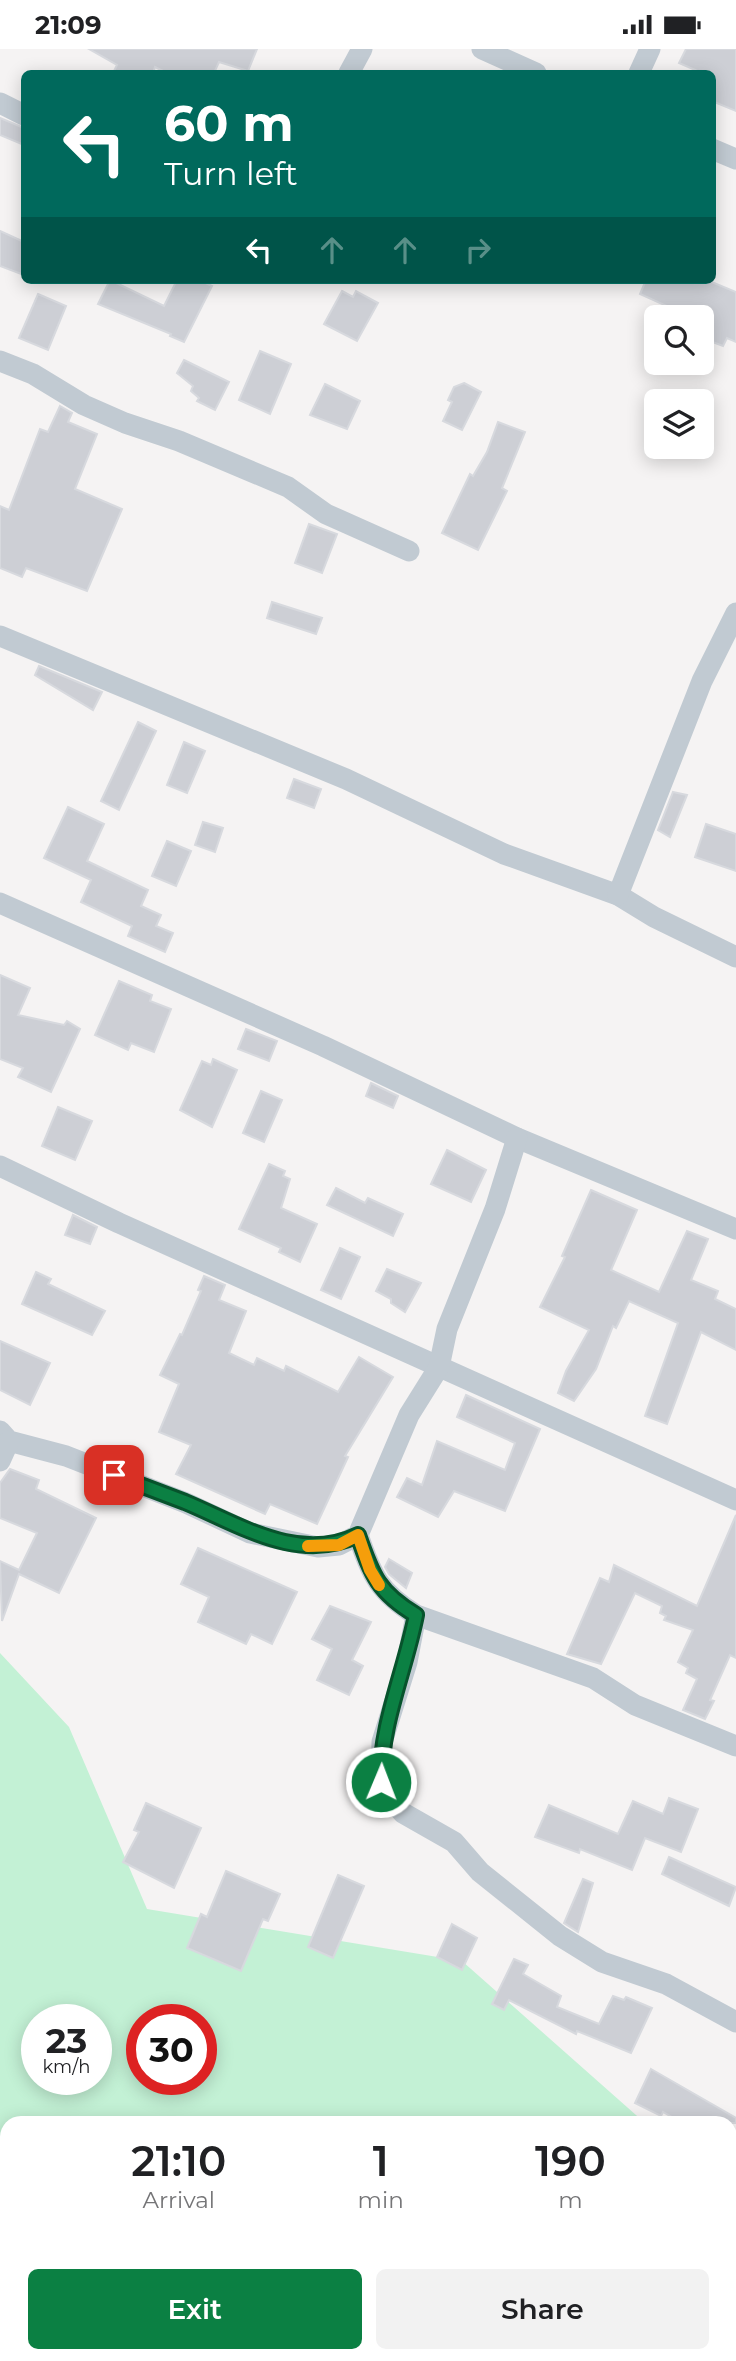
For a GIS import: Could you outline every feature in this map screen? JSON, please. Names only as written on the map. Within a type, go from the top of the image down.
[{"type":"street","points":[[351,70],[362,49]]},
{"type":"street","points":[[482,49],[529,70]]},
{"type":"street","points":[[640,70],[650,49]]},
{"type":"street","points":[[0,103],[21,114]]},
{"type":"street","points":[[716,151],[736,159]]},
{"type":"street","points":[[0,361],[33,374],[84,405],[125,423],[179,441],[288,487],[326,514],[409,551]]},
{"type":"street","points":[[618,895],[702,681],[736,613]]},
{"type":"street","points":[[0,636],[346,779],[504,854],[618,895],[654,917],[736,957]]},
{"type":"street","points":[[0,903],[323,1046],[517,1138],[736,1229]]},
{"type":"street","points":[[3,1444],[42,1448],[186,1503],[250,1533],[318,1547],[339,1545],[358,1535],[409,1415],[439,1367],[447,1329],[495,1209],[517,1138]]},
{"type":"street","points":[[0,1166],[736,1500]]},
{"type":"street","points":[[358,1535],[378,1585],[391,1600],[416,1615],[593,1678],[635,1705],[736,1746]]},
{"type":"street","points":[[416,1615],[407,1662],[382,1742],[381,1782],[388,1796],[403,1813],[454,1842],[480,1872],[560,1936],[602,1962],[666,1984],[736,2022]]},
{"type":"green space","points":[[0,1653],[69,1727],[147,1909],[462,1961],[637,2116],[0,2116]]},
{"type":"building","points":[[89,49],[257,49],[248,70],[219,62],[215,70],[161,70],[155,67],[154,70],[114,70],[117,65]]},
{"type":"building","points":[[686,49],[736,49],[736,111],[716,103],[716,70],[695,70],[679,63]]},
{"type":"building","points":[[0,118],[21,127],[21,144],[0,135]]},
{"type":"building","points":[[0,231],[21,241],[21,274],[0,266]]},
{"type":"building","points":[[108,284],[118,284],[164,306],[175,284],[212,286],[184,342],[98,304]]},
{"type":"building","points":[[644,284],[716,284],[736,292],[736,342],[727,338],[723,346],[714,343],[714,305],[664,305],[640,294]]},
{"type":"building","points":[[342,291],[353,297],[356,291],[378,303],[357,341],[324,324]]},
{"type":"building","points":[[38,294],[66,306],[48,350],[19,338]]},
{"type":"building","points":[[260,351],[291,364],[270,414],[239,400]]},
{"type":"building","points":[[184,360],[229,382],[215,410],[197,401],[199,398],[191,391],[193,386],[177,373]]},
{"type":"building","points":[[464,383],[481,392],[462,430],[443,421],[452,402],[448,400],[454,387]]},
{"type":"building","points":[[325,384],[360,401],[347,429],[310,415]]},
{"type":"building","points":[[60,406],[72,413],[68,422],[97,434],[75,489],[122,509],[87,591],[26,568],[22,577],[0,568],[0,506],[9,510],[40,429],[48,432]]},
{"type":"building","points":[[498,422],[525,432],[502,488],[507,491],[478,550],[442,533],[470,474],[473,476],[487,452]]},
{"type":"building","points":[[309,524],[337,534],[322,573],[295,563]]},
{"type":"building","points":[[272,602],[322,618],[316,634],[267,618]]},
{"type":"building","points":[[39,666],[102,692],[93,710],[35,675]]},
{"type":"building","points":[[138,722],[156,731],[119,810],[101,801]]},
{"type":"building","points":[[184,742],[205,751],[187,793],[167,785]]},
{"type":"building","points":[[294,779],[321,789],[314,808],[287,798]]},
{"type":"building","points":[[673,792],[687,795],[670,837],[658,830]]},
{"type":"building","points":[[68,807],[104,824],[87,861],[148,890],[141,906],[161,915],[156,926],[173,933],[165,952],[128,936],[132,926],[81,902],[91,880],[44,858]]},
{"type":"building","points":[[203,822],[223,828],[215,852],[195,845]]},
{"type":"building","points":[[706,824],[736,834],[736,871],[695,857]]},
{"type":"building","points":[[167,841],[191,851],[176,886],[152,876]]},
{"type":"building","points":[[0,975],[30,988],[18,1015],[64,1025],[67,1021],[80,1029],[51,1092],[18,1077],[23,1068],[0,1059]]},
{"type":"building","points":[[119,981],[152,995],[150,1001],[171,1009],[154,1052],[131,1043],[128,1050],[95,1035]]},
{"type":"building","points":[[246,1029],[277,1041],[269,1061],[238,1049]]},
{"type":"building","points":[[213,1059],[237,1070],[212,1127],[180,1110],[202,1061],[211,1065]]},
{"type":"building","points":[[371,1083],[398,1096],[393,1108],[366,1096]]},
{"type":"building","points":[[261,1091],[282,1100],[264,1142],[243,1133]]},
{"type":"building","points":[[58,1107],[92,1121],[75,1160],[42,1146]]},
{"type":"building","points":[[447,1150],[486,1170],[471,1202],[431,1184]]},
{"type":"building","points":[[269,1164],[285,1171],[283,1176],[290,1179],[281,1208],[317,1224],[300,1262],[279,1252],[281,1248],[239,1229]]},
{"type":"building","points":[[336,1188],[365,1203],[368,1198],[403,1214],[393,1236],[327,1205]]},
{"type":"building","points":[[591,1190],[637,1210],[611,1270],[659,1292],[687,1231],[708,1239],[691,1280],[718,1291],[715,1299],[736,1309],[736,1350],[701,1332],[667,1424],[645,1416],[678,1323],[629,1301],[616,1328],[613,1326],[596,1369],[574,1401],[558,1393],[566,1371],[589,1330],[540,1307],[565,1257],[562,1256]]},
{"type":"building","points":[[73,1215],[97,1227],[90,1244],[65,1235]]},
{"type":"building","points":[[340,1248],[360,1257],[341,1299],[321,1290]]},
{"type":"building","points":[[387,1269],[421,1283],[405,1312],[391,1303],[391,1299],[376,1291]]},
{"type":"building","points":[[36,1272],[51,1279],[48,1284],[105,1311],[92,1335],[22,1304]]},
{"type":"building","points":[[204,1276],[225,1285],[219,1300],[246,1311],[229,1353],[254,1365],[257,1358],[284,1371],[286,1366],[338,1392],[359,1357],[393,1377],[345,1456],[348,1457],[317,1524],[270,1504],[265,1514],[176,1474],[191,1445],[159,1432],[179,1384],[160,1375],[180,1334],[182,1335],[201,1291],[198,1290]]},
{"type":"building","points":[[0,1341],[50,1363],[30,1405],[0,1390]]},
{"type":"building","points":[[466,1395],[540,1429],[505,1511],[454,1491],[438,1517],[397,1497],[407,1478],[422,1485],[437,1441],[505,1470],[515,1443],[457,1417]]},
{"type":"building","points":[[10,1469],[39,1480],[36,1489],[96,1518],[59,1593],[19,1574],[2,1621],[0,1561],[19,1570],[37,1533],[0,1518],[0,1483]]},
{"type":"building","points":[[736,1515],[736,1658],[730,1655],[710,1700],[714,1701],[705,1719],[683,1710],[697,1679],[686,1673],[688,1668],[678,1662],[693,1630],[664,1620],[666,1616],[660,1613],[662,1606],[635,1593],[601,1664],[567,1654],[600,1578],[609,1582],[614,1565],[697,1606]]},
{"type":"building","points":[[198,1548],[297,1592],[272,1644],[251,1634],[246,1644],[198,1622],[209,1597],[181,1584]]},
{"type":"building","points":[[389,1559],[412,1573],[406,1588],[389,1574],[385,1567]]},
{"type":"building","points":[[330,1606],[371,1622],[352,1660],[363,1666],[349,1695],[317,1680],[332,1649],[312,1639]]},
{"type":"building","points":[[669,1798],[698,1809],[681,1852],[645,1838],[632,1870],[580,1849],[579,1853],[535,1837],[549,1805],[618,1834],[633,1801],[663,1814]]},
{"type":"building","points":[[146,1803],[201,1828],[174,1888],[123,1862],[139,1832],[134,1830]]},
{"type":"building","points":[[669,1857],[736,1887],[729,1906],[662,1874]]},
{"type":"building","points":[[226,1871],[280,1894],[268,1921],[263,1919],[241,1971],[187,1948],[201,1914],[207,1917]]},
{"type":"building","points":[[338,1875],[364,1886],[333,1958],[308,1947]]},
{"type":"building","points":[[583,1879],[593,1883],[578,1932],[564,1923]]},
{"type":"building","points":[[452,1924],[477,1938],[462,1970],[437,1957]]},
{"type":"building","points":[[514,1959],[528,1965],[523,1974],[561,1996],[557,2007],[599,2024],[613,1996],[624,2000],[626,1997],[652,2008],[631,2053],[577,2031],[576,2034],[509,2000],[504,2010],[492,2004]]},
{"type":"building","points":[[651,2069],[733,2116],[670,2116],[663,2112],[661,2116],[635,2103]]},
{"type":"slow traffic","points":[[308,1546],[339,1545],[358,1535],[370,1570],[379,1585]]},
{"type":"route","points":[[114,1475],[186,1503],[250,1533],[318,1547],[339,1545],[358,1535],[378,1585],[391,1600],[416,1615],[407,1662],[382,1742],[381,1782]]}]
